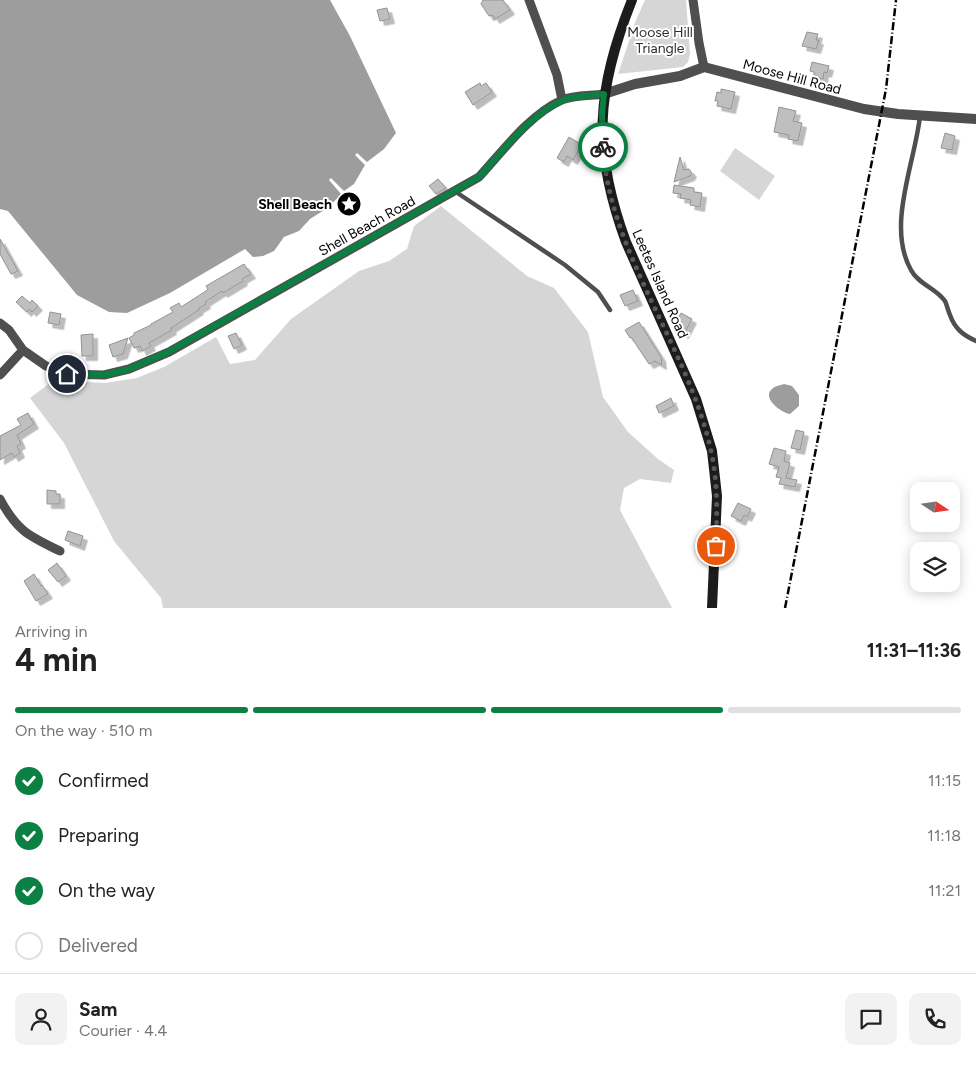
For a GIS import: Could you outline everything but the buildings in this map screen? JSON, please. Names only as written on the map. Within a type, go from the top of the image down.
[{"type":"main road","name":"Leetes Island Road","points":[[632,0],[613,52],[604,94],[602,114],[603,153],[617,218],[629,250],[696,399],[712,451],[717,496],[712,608]]},
{"type":"street","points":[[529,0],[557,75],[562,100]]},
{"type":"street","points":[[604,94],[635,84],[680,76],[704,67],[693,0]]},
{"type":"street","name":"Moose Hill Road","points":[[704,67],[822,100],[876,111],[976,119]]},
{"type":"street","name":"Shell Beach Road","points":[[0,323],[9,330],[23,350],[46,366],[67,374],[104,375],[129,369],[168,352],[456,192],[479,177],[514,138],[538,115],[562,100],[604,94]]},
{"type":"street","points":[[0,376],[23,350]]},
{"type":"street","points":[[0,499],[8,514],[21,530],[60,551]]},
{"type":"lane","points":[[920,116],[905,194],[901,235],[902,245],[911,271],[945,302],[956,329],[976,341]]},
{"type":"lane","points":[[456,192],[566,265],[598,292],[610,310]]},
{"type":"green space","name":"Moose Hill Triangle","points":[[645,0],[686,0],[690,54],[688,62],[683,67],[618,74],[636,20]]},
{"type":"green space","points":[[735,148],[775,176],[759,200],[720,171]]},
{"type":"green space","points":[[441,206],[527,276],[554,288],[588,332],[603,397],[628,432],[658,459],[674,470],[671,483],[640,479],[624,488],[620,510],[672,608],[163,608],[161,598],[114,541],[64,443],[30,398],[54,380],[105,383],[137,378],[164,367],[216,337],[230,364],[255,360],[291,319],[359,271],[389,261],[407,249],[414,226]]},
{"type":"shaded area","points":[[0,0],[330,0],[350,36],[396,133],[384,149],[367,162],[357,153],[355,155],[365,165],[354,184],[344,191],[331,178],[329,180],[341,194],[329,207],[310,219],[299,231],[284,237],[274,251],[263,256],[253,257],[245,249],[170,293],[127,313],[109,312],[77,295],[8,211],[0,209]]},
{"type":"shaded area","points":[[784,384],[792,386],[799,395],[799,406],[790,414],[778,408],[769,397],[772,389]]},
{"type":"railway","points":[[785,608],[886,89],[896,0]]},
{"type":"way so far","points":[[603,147],[606,173],[617,218],[696,399],[712,451],[717,496],[716,546]]},
{"type":"place","name":"Shell Beach","points":[[349,204]]},
{"type":"route","points":[[67,374],[104,375],[129,369],[168,352],[456,192],[479,177],[514,138],[538,115],[562,100],[604,94],[602,114],[603,147]]}]
